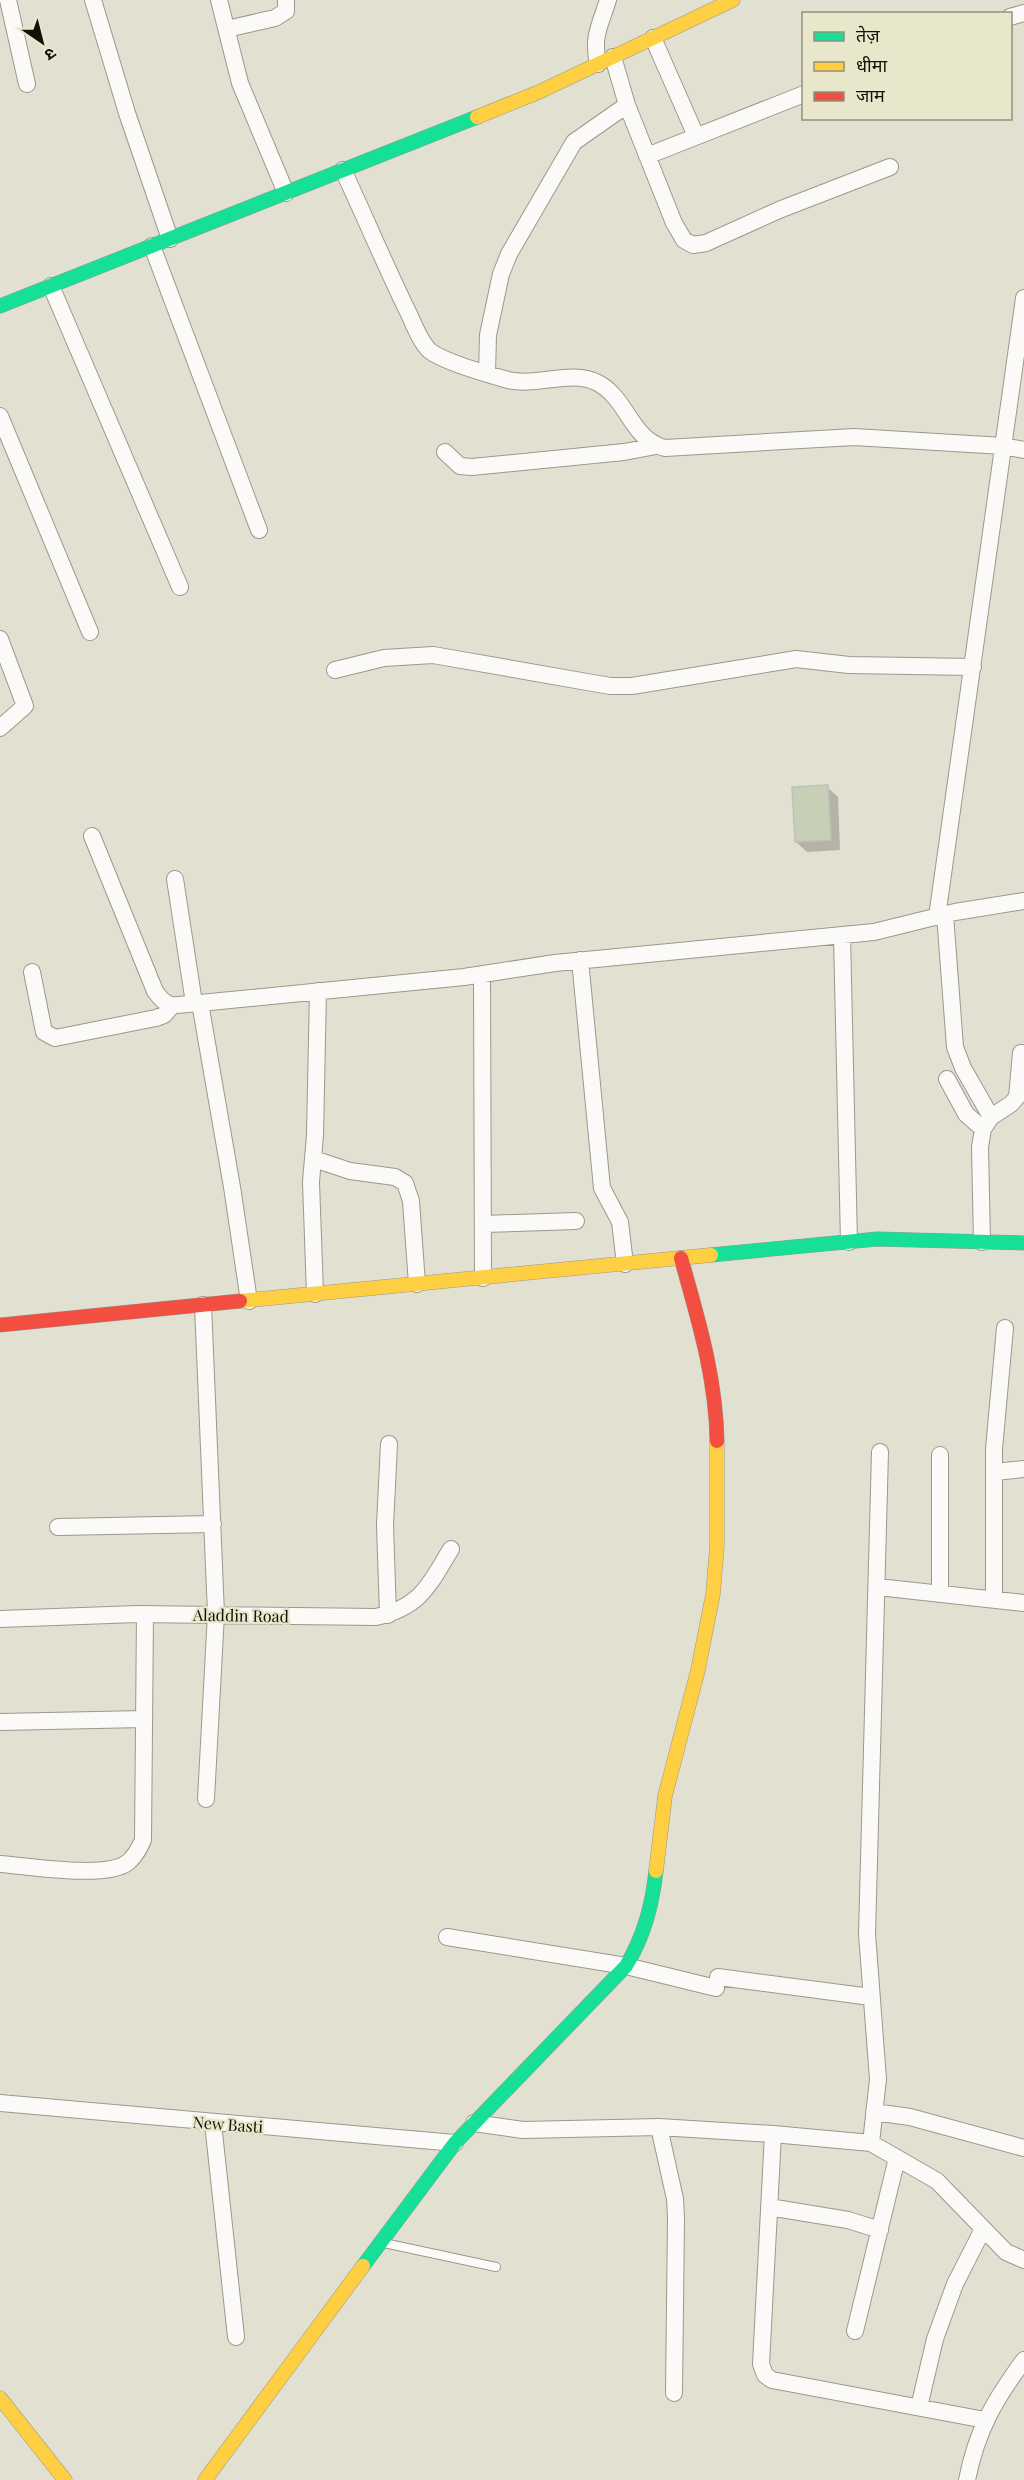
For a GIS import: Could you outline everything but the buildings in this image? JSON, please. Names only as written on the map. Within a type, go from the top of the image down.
[{"type":"street","points":[[8,0],[27,84]]},
{"type":"street","points":[[93,0],[124,103],[170,239]]},
{"type":"street","points":[[219,0],[244,95],[286,193]]},
{"type":"street","points":[[226,29],[275,18],[286,11],[286,0]]},
{"type":"street","points":[[608,0],[596,34],[595,50],[606,61],[627,105],[679,233],[684,240],[693,245],[706,243],[779,210],[890,167]]},
{"type":"street","points":[[0,306],[539,92],[733,0]]},
{"type":"street","points":[[652,38],[696,136]]},
{"type":"street","points":[[647,156],[802,95]]},
{"type":"street","points":[[486,373],[488,334],[501,274],[509,254],[574,142],[627,105]]},
{"type":"street","points":[[343,170],[423,343],[437,356],[511,381],[581,378],[598,383],[624,406],[636,429],[656,446]]},
{"type":"street","points":[[152,246],[259,530]]},
{"type":"street","points":[[51,286],[180,587]]},
{"type":"street","points":[[987,1123],[955,1047],[941,916],[1024,298]]},
{"type":"street","points":[[0,416],[90,632]]},
{"type":"street","points":[[445,452],[460,466],[472,467],[624,452],[656,446],[665,448],[854,437],[1003,446],[1024,450]]},
{"type":"street","points":[[0,639],[25,706],[0,728]]},
{"type":"street","points":[[335,670],[384,658],[433,655],[610,686],[632,686],[796,659],[849,665],[973,667]]},
{"type":"street","points":[[92,836],[155,991],[165,1004],[172,1006],[482,974],[580,960],[842,936],[874,932],[941,916],[1024,901]]},
{"type":"street","points":[[175,879],[232,1187],[249,1301]]},
{"type":"street","points":[[842,936],[849,1242]]},
{"type":"street","points":[[580,960],[602,1188],[620,1222],[625,1264]]},
{"type":"street","points":[[32,972],[44,1032],[55,1038],[146,1021],[164,1015],[172,1006]]},
{"type":"street","points":[[482,974],[483,1278]]},
{"type":"street","points":[[315,1294],[311,1203],[318,991]]},
{"type":"street","points":[[982,1242],[980,1147],[987,1123],[1017,1097],[1021,1053]]},
{"type":"street","points":[[948,1079],[966,1114],[987,1123]]},
{"type":"street","points":[[314,1159],[350,1171],[395,1178],[405,1183],[411,1200],[417,1284]]},
{"type":"street","points":[[483,1224],[576,1221]]},
{"type":"street","points":[[0,1325],[877,1239],[1024,1243]]},
{"type":"street","points":[[205,2480],[455,2143],[626,1966],[638,1950],[646,1928],[665,1797],[708,1625],[714,1592],[717,1489],[716,1402],[708,1358],[681,1258]]},
{"type":"street","points":[[203,1305],[216,1614],[206,1800]]},
{"type":"street","points":[[994,1600],[993,1472],[1005,1328]]},
{"type":"street","points":[[388,1614],[385,1525],[389,1444]]},
{"type":"street","points":[[871,2143],[878,2057],[867,1934],[880,1452]]},
{"type":"street","points":[[940,1455],[940,1593]]},
{"type":"street","points":[[993,1472],[1024,1469]]},
{"type":"street","points":[[58,1527],[213,1524]]},
{"type":"street","name":"Aladdin Road","points":[[0,1619],[145,1614],[352,1618],[388,1614],[399,1610],[424,1593],[451,1549]]},
{"type":"street","points":[[878,1587],[1024,1603]]},
{"type":"street","points":[[0,1864],[96,1871],[112,1869],[126,1863],[137,1853],[143,1840],[145,1614]]},
{"type":"street","points":[[0,1722],[144,1719]]},
{"type":"street","points":[[447,1937],[717,1982],[871,1997]]},
{"type":"street","name":"New Basti","points":[[0,2103],[455,2143]]},
{"type":"street","points":[[874,2112],[910,2116],[1024,2148]]},
{"type":"street","points":[[213,2123],[236,2337]]},
{"type":"street","points":[[474,2123],[523,2130],[659,2127],[871,2143],[929,2175],[945,2187],[1006,2252],[1024,2260]]},
{"type":"street","points":[[659,2127],[675,2199],[674,2392]]},
{"type":"street","points":[[773,2134],[761,2364],[765,2374],[772,2380],[985,2420]]},
{"type":"street","points":[[855,2331],[897,2158]]},
{"type":"street","points":[[769,2207],[848,2220],[880,2230]]},
{"type":"street","points":[[919,2408],[935,2339],[955,2284],[983,2229]]},
{"type":"street","points":[[968,2480],[972,2455],[985,2420],[1003,2388],[1024,2360]]},
{"type":"street","points":[[0,2398],[65,2480]]},
{"type":"lane","points":[[381,2242],[496,2267]]},
{"type":"traffic: fast","points":[[0,306],[477,117]]},
{"type":"traffic: fast","points":[[711,1255],[877,1239],[1024,1243]]},
{"type":"traffic: fast","points":[[363,2266],[455,2143],[626,1966],[638,1943],[646,1920],[656,1871]]},
{"type":"traffic: slow","points":[[477,117],[539,92],[733,0]]},
{"type":"traffic: slow","points":[[240,1301],[711,1255]]},
{"type":"traffic: slow","points":[[656,1871],[665,1796],[698,1670],[713,1594],[717,1546],[717,1441]]},
{"type":"traffic: slow","points":[[205,2480],[363,2266]]},
{"type":"traffic: slow","points":[[0,2398],[65,2480]]},
{"type":"traffic: jam","points":[[681,1258],[710,1371],[717,1441]]},
{"type":"traffic: jam","points":[[0,1325],[240,1301]]}]
